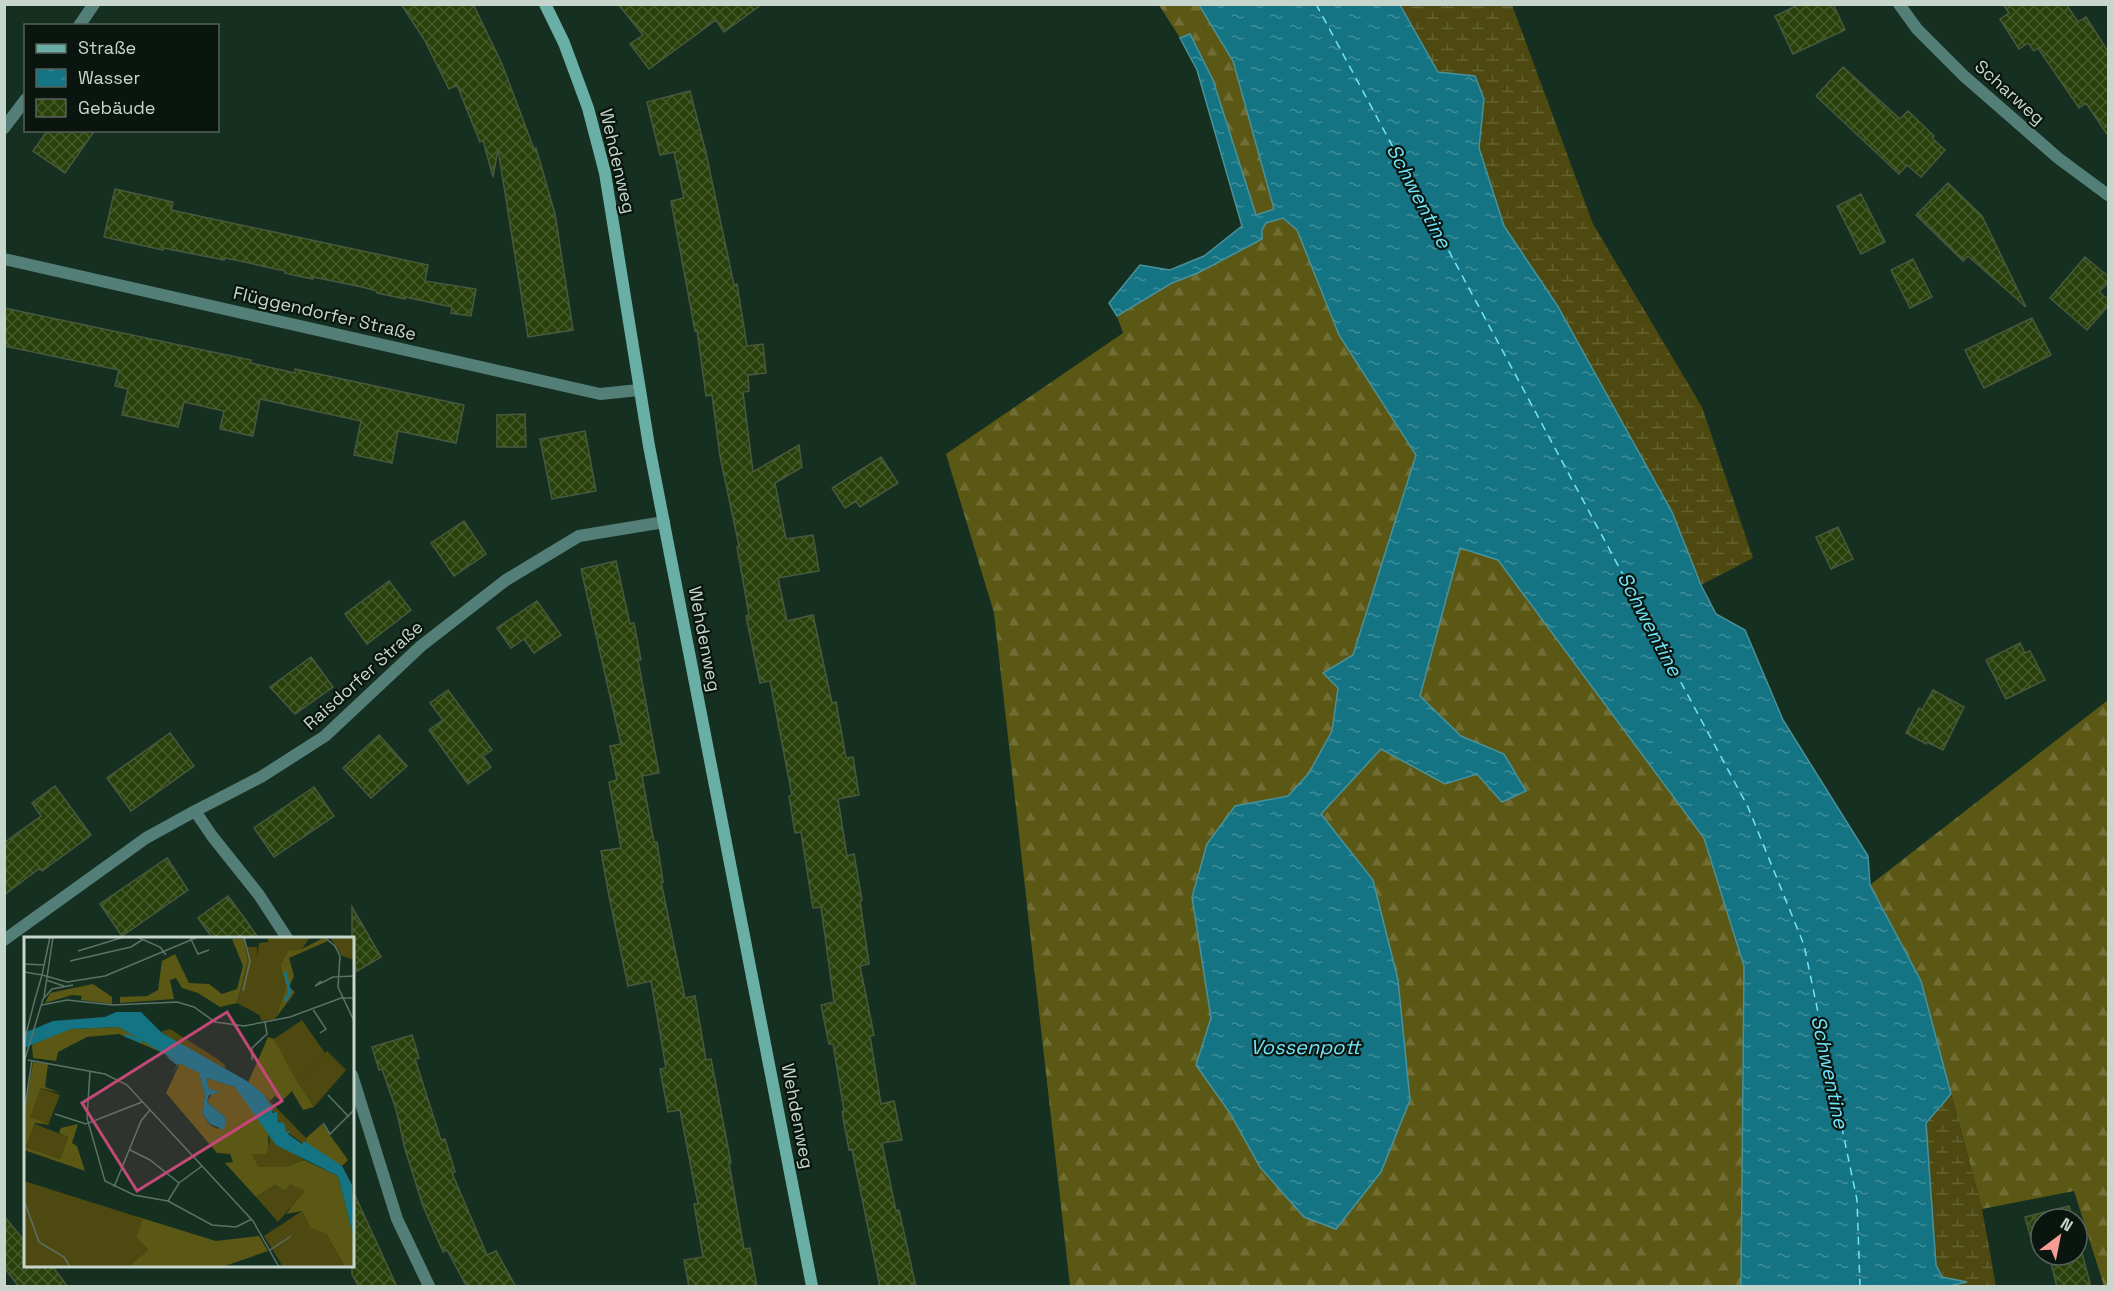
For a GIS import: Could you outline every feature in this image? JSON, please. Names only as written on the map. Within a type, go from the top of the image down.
[{"type":"main road","name":"Wehdenweg","points":[[545,4],[564,44],[588,108],[605,173],[630,318],[639,390],[813,1287]]},
{"type":"street","points":[[80,24],[94,4]]},
{"type":"street","name":"Scharweg","points":[[1899,4],[1917,29],[1964,76],[2058,159],[2109,195]]},
{"type":"street","points":[[4,128],[24,102]]},
{"type":"street","name":"Flüggendorfer Straße","points":[[4,259],[600,394],[639,390]]},
{"type":"street","name":"Raisdorfer Straße","points":[[4,940],[146,838],[261,777],[325,736],[420,646],[506,580],[579,536],[664,522]]},
{"type":"street","points":[[195,811],[259,895],[286,937]]},
{"type":"street","points":[[354,1081],[397,1219],[429,1287]]},
{"type":"green space","points":[[1159,5],[1199,5],[1233,61],[1274,210],[1256,215],[1190,34],[1180,38]]},
{"type":"green space","points":[[1400,5],[1512,5],[1593,224],[1702,407],[1753,558],[1701,585],[1672,512],[1557,305],[1504,226],[1479,148],[1484,99],[1438,72]]},
{"type":"green space","points":[[1283,217],[1297,230],[1339,335],[1416,455],[1353,655],[1338,688],[1332,731],[1309,773],[1288,796],[1235,806],[1192,897],[1211,1018],[1196,1065],[1230,1113],[1410,1100],[1398,980],[1373,880],[1320,814],[1381,749],[1445,784],[1504,754],[1461,736],[1420,696],[1459,548],[1498,560],[1704,838],[1744,966],[1741,1286],[1070,1286],[994,613],[946,454],[1123,333],[1117,316],[1172,283],[1198,273],[1262,230],[1266,223]]},
{"type":"green space","points":[[2108,700],[2108,1286],[2104,1286],[2089,1238],[2089,1207],[2079,1207],[2074,1191],[1982,1209],[1921,981],[1870,885]]},
{"type":"green space","points":[[1951,1094],[1982,1209],[1996,1286],[1949,1286],[1965,1282],[1942,1277],[1936,1265],[1926,1123]]},
{"type":"water","points":[[1199,5],[1400,5],[1438,72],[1475,76],[1484,99],[1479,148],[1504,226],[1557,305],[1672,512],[1701,585],[1716,614],[1745,630],[1783,720],[1868,856],[1870,885],[1921,981],[1951,1094],[1926,1123],[1936,1265],[1942,1277],[1967,1282],[1949,1286],[1741,1286],[1744,966],[1704,838],[1498,560],[1460,548],[1420,696],[1461,736],[1504,754],[1526,791],[1502,802],[1477,774],[1445,784],[1381,749],[1321,814],[1373,880],[1398,980],[1410,1100],[1381,1172],[1336,1229],[1304,1217],[1260,1167],[1230,1113],[1196,1065],[1211,1018],[1192,897],[1207,844],[1235,806],[1288,796],[1309,773],[1332,731],[1338,688],[1323,673],[1353,655],[1416,455],[1339,335],[1297,230],[1283,218],[1266,223],[1262,230],[1262,239],[1198,273],[1172,283],[1117,316],[1109,303],[1140,265],[1170,270],[1204,256],[1242,226],[1197,70],[1180,38],[1190,34],[1213,80],[1256,215],[1274,209],[1233,61]]},
{"type":"building","points":[[401,4],[473,4],[502,64],[534,149],[536,148],[555,214],[573,330],[528,337],[498,149],[493,177],[483,140],[480,142],[457,85],[449,89],[424,39]]},
{"type":"building","points":[[618,4],[762,4],[724,32],[716,20],[649,69],[630,44],[643,35]]},
{"type":"building","points":[[1800,4],[1833,4],[1845,30],[1793,54],[1775,16]]},
{"type":"building","points":[[2003,4],[2066,4],[2078,22],[2086,17],[2109,53],[2109,137],[2086,103],[2079,108],[2038,48],[2034,51],[2028,43],[2019,49],[2000,19],[2009,13]]},
{"type":"building","points":[[1843,67],[1900,119],[1908,111],[1945,150],[1921,177],[1907,165],[1899,174],[1816,96]]},
{"type":"building","points":[[690,91],[706,153],[734,285],[737,284],[747,346],[763,344],[766,373],[748,375],[749,391],[743,392],[753,472],[799,445],[802,467],[775,483],[786,539],[813,535],[819,571],[778,578],[787,621],[813,615],[832,703],[836,702],[846,758],[853,757],[859,795],[838,799],[847,856],[854,854],[862,900],[860,901],[869,964],[860,966],[874,1035],[870,1036],[881,1104],[894,1101],[902,1140],[882,1143],[896,1211],[899,1210],[916,1287],[880,1287],[852,1149],[849,1150],[833,1044],[829,1044],[821,1005],[834,1002],[821,907],[813,908],[801,832],[795,833],[789,796],[792,795],[770,681],[760,683],[746,616],[749,615],[737,547],[739,546],[720,456],[712,395],[706,396],[697,330],[695,331],[671,201],[684,198],[674,152],[660,155],[647,102]]},
{"type":"building","points":[[47,132],[94,132],[65,173],[33,151]]},
{"type":"building","points":[[1948,183],[1982,216],[2026,307],[1968,256],[1963,261],[1916,215]]},
{"type":"building","points":[[115,189],[173,202],[171,210],[428,265],[425,281],[476,289],[471,316],[451,313],[452,307],[377,293],[377,291],[362,287],[298,276],[225,258],[224,260],[163,248],[163,250],[104,237]]},
{"type":"building","points":[[1861,194],[1885,242],[1861,254],[1837,206]]},
{"type":"building","points":[[2085,257],[2109,277],[2109,282],[2099,292],[2109,300],[2109,305],[2087,330],[2050,298]]},
{"type":"building","points":[[1913,259],[1932,297],[1910,308],[1891,270]]},
{"type":"building","points":[[4,308],[251,360],[251,363],[295,373],[295,369],[464,405],[456,443],[398,431],[392,463],[354,455],[361,421],[260,399],[253,436],[220,429],[224,411],[184,402],[178,427],[122,415],[128,389],[115,386],[119,370],[4,346]]},
{"type":"building","points":[[2032,318],[2051,355],[1984,388],[1965,350]]},
{"type":"building","points":[[525,414],[526,447],[497,447],[497,415]]},
{"type":"building","points":[[585,431],[596,491],[552,499],[540,439]]},
{"type":"building","points":[[881,457],[898,483],[860,507],[856,501],[845,508],[832,488]]},
{"type":"building","points":[[464,521],[486,554],[454,576],[431,543]]},
{"type":"building","points":[[1838,527],[1853,559],[1831,569],[1816,537]]},
{"type":"building","points":[[616,561],[630,624],[634,623],[641,660],[638,660],[659,773],[642,776],[654,842],[657,842],[663,882],[661,882],[685,998],[695,996],[706,1060],[711,1059],[731,1163],[729,1163],[744,1249],[750,1248],[757,1287],[689,1287],[684,1260],[703,1257],[694,1204],[698,1204],[680,1110],[668,1112],[660,1069],[666,1068],[651,981],[628,986],[608,891],[601,851],[621,848],[609,782],[617,780],[610,746],[621,744],[581,569]]},
{"type":"building","points":[[389,581],[411,610],[367,644],[345,614]]},
{"type":"building","points":[[537,601],[561,635],[534,653],[524,639],[511,648],[497,628]]},
{"type":"building","points":[[2020,643],[2025,653],[2030,651],[2045,680],[2006,699],[1986,660]]},
{"type":"building","points":[[311,657],[333,687],[295,714],[270,687]]},
{"type":"building","points":[[448,690],[492,750],[483,756],[491,767],[468,784],[429,730],[443,720],[430,703]]},
{"type":"building","points":[[1933,690],[1964,707],[1943,750],[1906,733],[1919,708],[1922,710]]},
{"type":"building","points":[[170,733],[194,766],[131,811],[107,778]]},
{"type":"building","points":[[379,735],[407,766],[371,798],[343,768]]},
{"type":"building","points":[[55,786],[91,835],[42,871],[40,868],[4,895],[4,843],[41,816],[32,803]]},
{"type":"building","points":[[314,787],[334,816],[274,857],[254,828]]},
{"type":"building","points":[[167,858],[188,890],[122,936],[100,904]]},
{"type":"building","points":[[228,896],[258,937],[212,937],[198,918]]},
{"type":"building","points":[[352,907],[381,957],[354,973],[354,937],[352,937]]},
{"type":"building","points":[[412,1035],[419,1058],[415,1059],[441,1140],[445,1139],[455,1172],[452,1173],[487,1255],[496,1251],[516,1287],[467,1287],[447,1250],[443,1252],[423,1206],[405,1149],[396,1109],[372,1047]]},
{"type":"building","points":[[354,1193],[397,1287],[359,1287],[352,1274],[352,1267],[354,1267]]},
{"type":"building","points":[[4,1216],[24,1241],[24,1267],[53,1267],[68,1287],[19,1287],[4,1267]]},
{"type":"building","points":[[2029,1216],[2029,1231],[2025,1217]]},
{"type":"building","points":[[2052,1267],[2086,1267],[2091,1287],[2057,1287]]},
{"type":"ferry route","points":[[1316,4],[1748,807],[1804,945],[1857,1200],[1860,1286]]},
{"type":"water label","name":"Schwentine","points":[[1419,196]]},
{"type":"water label","name":"Schwentine","points":[[1650,624]]},
{"type":"water label","name":"Vossenpott","points":[[1305,1047]]},
{"type":"water label","name":"Schwentine","points":[[1830,1072]]}]
